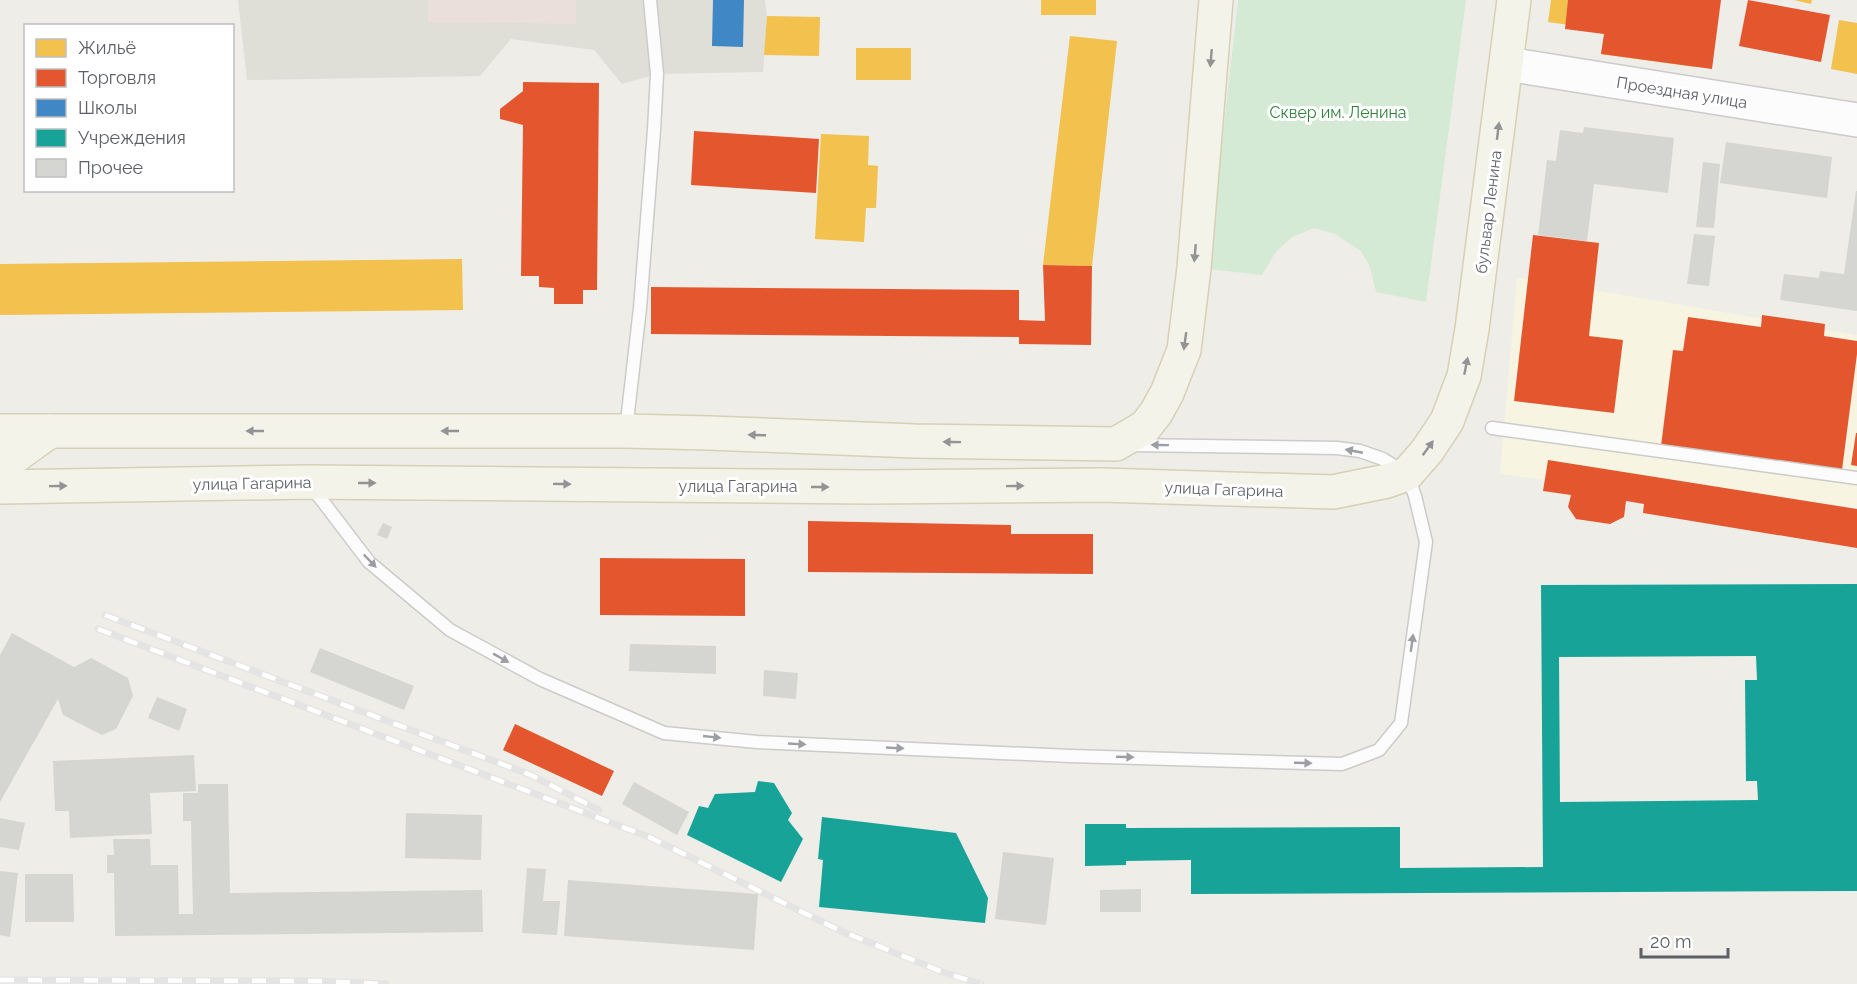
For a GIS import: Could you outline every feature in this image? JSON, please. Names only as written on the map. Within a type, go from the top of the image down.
[{"type":"main road","points":[[0,431],[626,431],[915,441],[1116,444],[1145,427],[1156,413],[1167,393],[1184,350],[1194,268],[1216,0]]},
{"type":"main road","name":"бульвар Ленина","points":[[1407,474],[1447,421],[1464,376],[1473,329],[1514,0]]},
{"type":"main road","points":[[0,466],[50,431]]},
{"type":"main road","name":"улица Гагарина","points":[[0,487],[309,482],[867,487],[1116,485],[1333,492],[1387,482],[1407,474]]},
{"type":"street","name":"Проездная улица","points":[[1507,64],[1857,120]]},
{"type":"lane","points":[[626,431],[641,297],[654,130],[657,74],[650,0]]},
{"type":"lane","points":[[1492,428],[1857,478]]},
{"type":"lane","points":[[309,482],[369,562],[450,630],[540,679],[664,733],[757,742],[1070,756],[1342,764],[1379,750],[1401,723],[1426,542],[1407,474],[1383,459],[1337,448],[1116,444]]},
{"type":"shaded area","points":[[238,0],[765,0],[767,16],[763,72],[657,74],[622,84],[594,50],[511,39],[480,76],[247,80]]},
{"type":"shaded area","points":[[428,0],[576,0],[576,24],[428,22]]},
{"type":"shaded area","points":[[1517,277],[1857,335],[1857,521],[1500,474]]},
{"type":"green space","name":"Сквер им. Ленина","points":[[1238,0],[1466,0],[1426,302],[1376,292],[1370,267],[1361,251],[1335,234],[1314,228],[1292,237],[1276,252],[1262,275],[1208,269]]},
{"type":"building: Жильё","points":[[1041,0],[1096,0],[1096,15],[1041,15]]},
{"type":"building: Жильё","points":[[1551,0],[1578,0],[1578,3],[1701,19],[1695,67],[1601,54],[1605,30],[1548,22]]},
{"type":"building: Жильё","points":[[1794,0],[1812,0],[1811,4]]},
{"type":"building: Жильё","points":[[767,16],[820,17],[819,56],[764,55]]},
{"type":"building: Жильё","points":[[1839,20],[1857,23],[1857,74],[1831,69]]},
{"type":"building: Жильё","points":[[1070,36],[1117,41],[1092,266],[1043,265]]},
{"type":"building: Жильё","points":[[856,48],[911,48],[911,80],[856,80]]},
{"type":"building: Жильё","points":[[821,134],[869,136],[868,165],[878,166],[876,208],[866,208],[864,242],[815,239]]},
{"type":"building: Жильё","points":[[462,259],[463,310],[0,315],[0,264]]},
{"type":"building: Торговля","points":[[1568,0],[1721,0],[1712,69],[1601,54],[1604,34],[1565,29]]},
{"type":"building: Торговля","points":[[1748,0],[1830,15],[1821,62],[1739,46]]},
{"type":"building: Торговля","points":[[523,82],[599,83],[597,290],[583,290],[583,304],[554,304],[554,288],[539,287],[539,276],[521,276],[523,125],[500,119],[500,109],[523,91]]},
{"type":"building: Торговля","points":[[694,131],[819,139],[816,193],[691,185]]},
{"type":"building: Торговля","points":[[1533,235],[1599,243],[1589,336],[1623,340],[1614,413],[1514,401]]},
{"type":"building: Торговля","points":[[1043,265],[1092,266],[1091,345],[1019,344],[1019,337],[651,334],[651,287],[1019,290],[1019,320],[1045,321]]},
{"type":"building: Торговля","points":[[1762,315],[1825,324],[1824,336],[1857,341],[1842,470],[1661,446],[1673,350],[1683,351],[1688,317],[1761,327]]},
{"type":"building: Торговля","points":[[1857,433],[1857,466],[1851,465]]},
{"type":"building: Торговля","points":[[1548,460],[1857,509],[1857,548],[1643,513],[1644,504],[1626,501],[1624,517],[1610,524],[1576,519],[1568,507],[1571,495],[1543,491]]},
{"type":"building: Торговля","points":[[808,521],[1011,525],[1011,534],[1093,534],[1093,574],[808,572]]},
{"type":"building: Торговля","points":[[600,558],[745,559],[745,616],[600,615]]},
{"type":"building: Торговля","points":[[515,724],[614,771],[602,796],[503,750]]},
{"type":"building: Школы","points":[[713,0],[744,0],[743,47],[712,46]]},
{"type":"building: Учреждения","points":[[1857,584],[1857,891],[1191,894],[1191,860],[1126,861],[1126,865],[1085,866],[1085,824],[1126,824],[1126,828],[1400,827],[1400,868],[1543,867],[1541,585]],"holes":[[[1756,656],[1757,680],[1745,680],[1746,781],[1757,781],[1758,800],[1560,802],[1559,657]]]},
{"type":"building: Учреждения","points":[[758,781],[774,783],[792,813],[788,820],[803,839],[781,882],[687,835],[699,806],[708,808],[715,794],[755,792]]},
{"type":"building: Учреждения","points":[[822,817],[956,833],[988,898],[985,923],[819,907],[823,860],[818,859]]},
{"type":"building: Прочее","points":[[1584,127],[1674,138],[1668,193],[1594,184],[1587,241],[1538,235],[1547,160],[1556,161],[1560,130],[1583,133]]},
{"type":"building: Прочее","points":[[1726,142],[1832,157],[1827,198],[1720,183]]},
{"type":"building: Прочее","points":[[1703,162],[1720,164],[1714,228],[1696,227]]},
{"type":"building: Прочее","points":[[1856,191],[1857,311],[1780,300],[1784,274],[1819,278],[1820,271],[1844,274]]},
{"type":"building: Прочее","points":[[1694,234],[1715,236],[1709,286],[1687,284]]},
{"type":"building: Прочее","points":[[383,523],[392,527],[387,539],[377,535]]},
{"type":"building: Прочее","points":[[12,633],[74,667],[91,658],[128,678],[133,696],[116,729],[102,735],[63,715],[58,699],[0,802],[0,655]]},
{"type":"building: Прочее","points":[[630,644],[716,646],[716,674],[629,671]]},
{"type":"building: Прочее","points":[[320,648],[414,686],[404,710],[310,672]]},
{"type":"building: Прочее","points":[[764,670],[798,673],[796,699],[763,696]]},
{"type":"building: Прочее","points":[[157,697],[187,709],[179,731],[148,718]]},
{"type":"building: Прочее","points":[[194,755],[196,791],[150,793],[152,834],[70,838],[69,811],[55,811],[53,761]]},
{"type":"building: Прочее","points":[[634,782],[689,812],[677,835],[622,804]]},
{"type":"building: Прочее","points":[[198,784],[228,784],[230,893],[482,890],[483,932],[115,936],[114,873],[107,873],[107,855],[114,855],[113,839],[150,839],[151,865],[178,865],[179,914],[193,914],[191,821],[183,821],[183,793],[198,793]]},
{"type":"building: Прочее","points":[[406,813],[482,815],[481,860],[405,858]]},
{"type":"building: Прочее","points":[[0,818],[25,823],[19,850],[0,847]]},
{"type":"building: Прочее","points":[[1003,852],[1054,858],[1046,925],[995,919]]},
{"type":"building: Прочее","points":[[527,868],[546,869],[543,901],[560,901],[557,935],[522,933]]},
{"type":"building: Прочее","points":[[0,871],[18,873],[10,937],[0,935]]},
{"type":"building: Прочее","points":[[25,874],[73,874],[74,922],[25,922]]},
{"type":"building: Прочее","points":[[568,880],[758,894],[754,950],[564,936]]},
{"type":"building: Прочее","points":[[1141,889],[1141,912],[1100,912],[1100,890]]},
{"type":"railway","points":[[105,615],[531,775],[599,810]]},
{"type":"railway","points":[[98,629],[649,837],[841,931],[945,973],[981,984]]},
{"type":"railway","points":[[0,980],[318,981],[386,984]]}]
